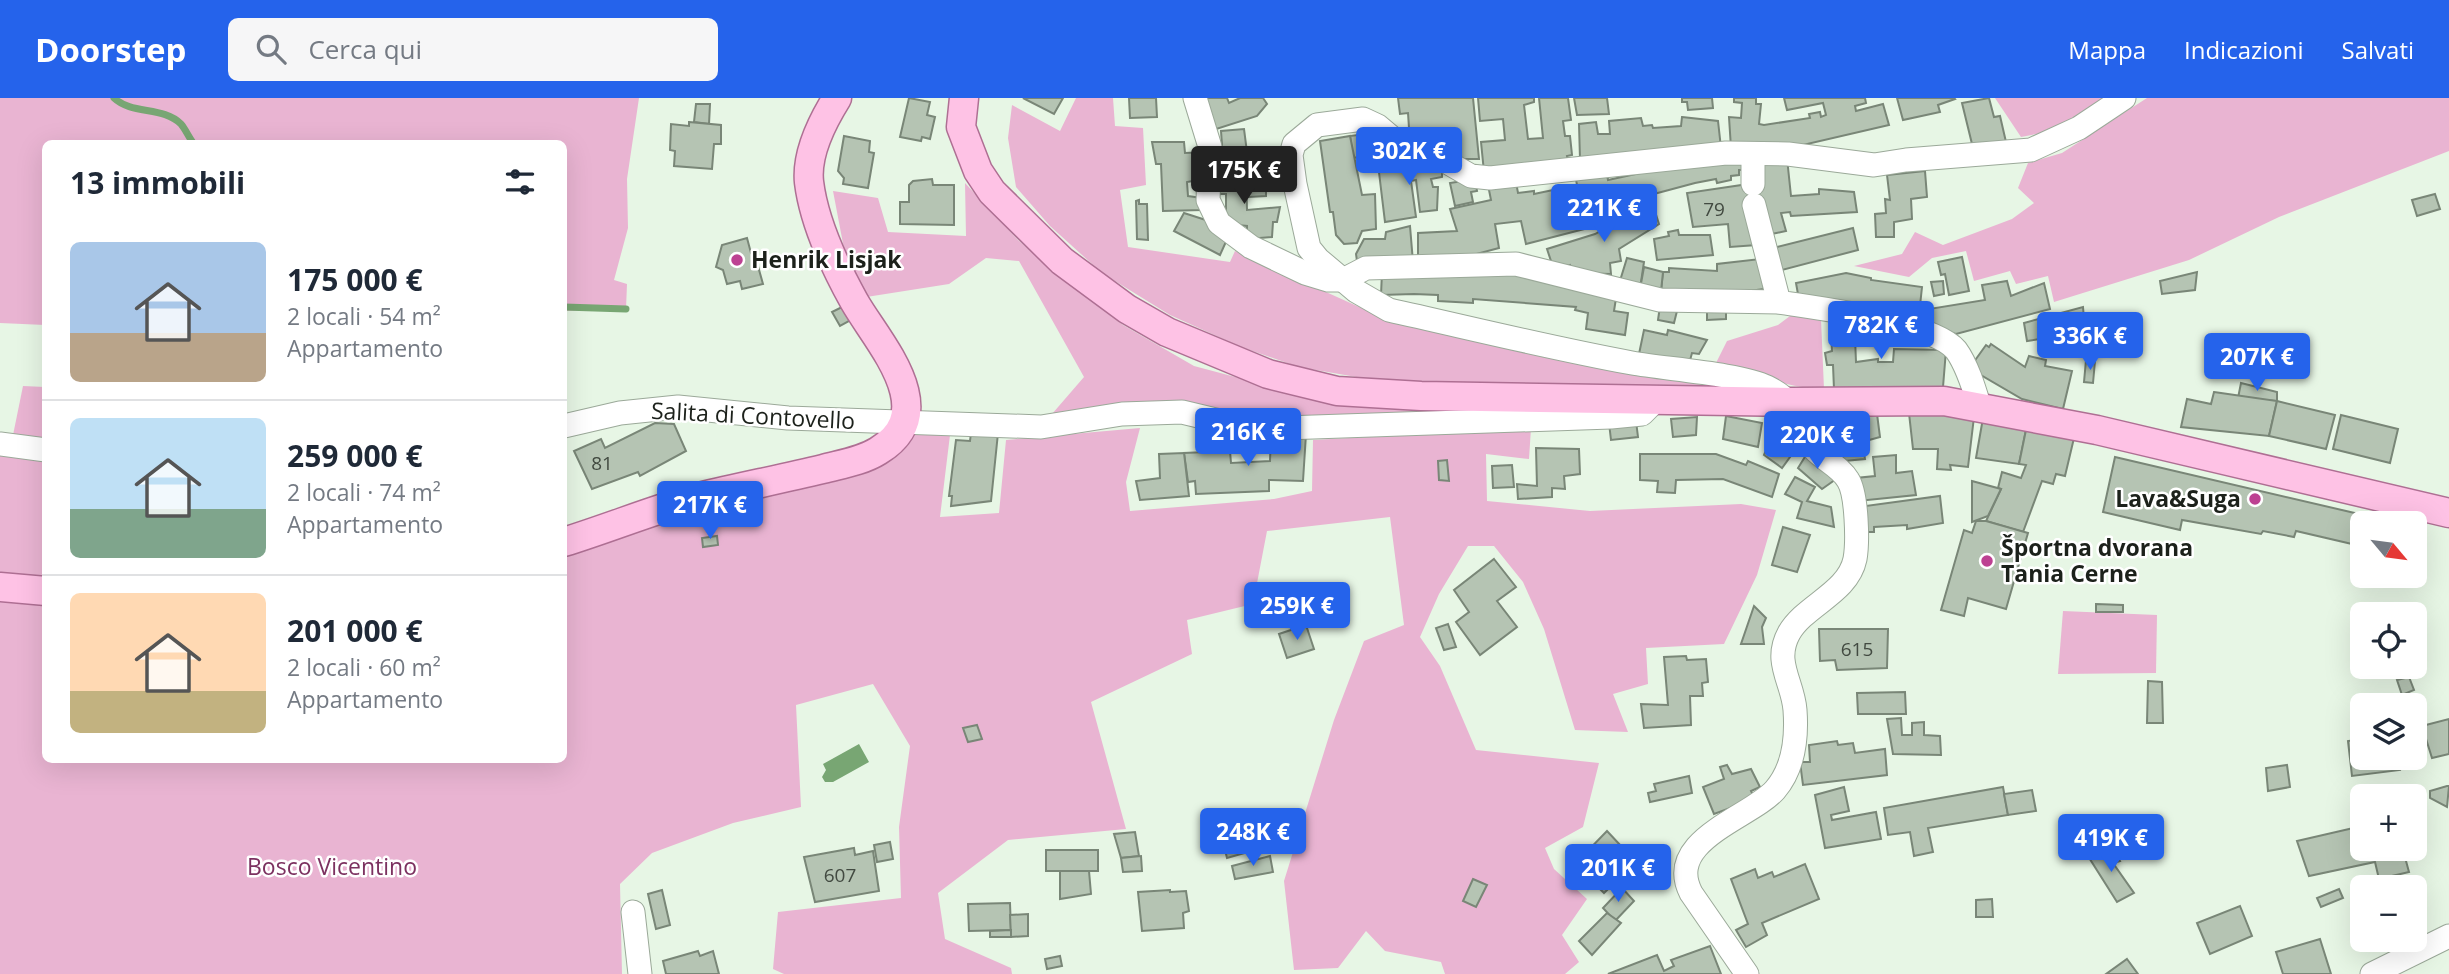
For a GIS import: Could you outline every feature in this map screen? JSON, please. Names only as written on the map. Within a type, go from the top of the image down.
[{"type":"main road","points":[[567,541],[698,498],[863,459],[894,438],[905,413],[900,375],[873,327],[855,303],[826,243],[809,180],[812,155],[819,132],[837,98]]},
{"type":"main road","points":[[964,98],[961,127],[978,172],[992,192],[1076,272],[1127,309],[1220,356],[1268,374],[1337,391],[1421,396],[1791,402],[1915,400],[1979,405],[2449,513]]},
{"type":"main road","points":[[0,587],[42,591]]},
{"type":"street","points":[[1195,98],[1210,147],[1208,200],[1219,223],[1269,256],[1328,280],[1343,280],[1366,268],[1516,264],[1660,300],[1779,302],[1879,320],[1932,335],[1955,350],[1974,388],[1979,405]]},
{"type":"street","points":[[1747,974],[1691,893],[1684,880],[1685,873],[1700,845],[1714,830],[1763,801],[1774,791],[1790,766],[1795,708],[1784,678],[1784,646],[1790,632],[1843,579],[1854,561],[1856,546],[1849,481],[1814,448],[1797,420],[1791,402],[1757,383],[1571,352],[1389,310],[1343,280],[1309,248],[1298,205],[1291,155],[1294,144],[1317,125],[1363,119],[1378,126],[1403,147],[1426,150],[1471,176],[1490,178],[1689,156],[1752,154],[1788,154],[1874,166],[1906,160],[2031,150],[2079,128],[2124,98]]},
{"type":"street","points":[[1752,154],[1754,194],[1779,302]]},
{"type":"street","name":"Salita di Contovello","points":[[567,425],[620,413],[678,407],[788,418],[1041,427],[1122,414],[1182,412],[1253,429],[1333,427],[1611,417],[1642,414],[1658,398]]},
{"type":"street","points":[[0,444],[42,449]]},
{"type":"street","points":[[633,912],[640,974]]},
{"type":"street","points":[[2372,974],[2449,936]]},
{"type":"green space","points":[[0,98],[639,98],[627,179],[628,228],[614,280],[627,284],[626,309],[567,311],[567,140],[42,140],[42,325],[0,323]]},
{"type":"green space","points":[[1076,98],[1113,98],[1115,126],[1143,128],[1146,185],[1120,190],[1128,247],[1230,262],[1235,251],[1388,320],[1754,390],[1385,382],[1299,367],[1241,347],[1170,315],[1102,273],[1050,226],[1016,187],[1008,138],[1012,105],[1060,131]]},
{"type":"green space","points":[[1995,98],[2103,98],[2052,131],[2021,137]]},
{"type":"green space","points":[[2147,98],[2449,98],[2449,151],[2279,217],[2189,260],[2054,302],[2048,276],[2016,284],[2010,271],[1974,281],[1966,251],[1932,258],[1909,277],[1854,266],[1902,254],[1915,232],[1943,245],[2012,219],[2034,203],[2018,188],[2028,163],[2062,153]]},
{"type":"green space","points":[[965,183],[1018,240],[1069,284],[1123,325],[1194,366],[1340,405],[1626,408],[1261,419],[1194,405],[1052,414],[1084,377],[1019,261],[986,258],[949,284],[860,298],[845,254],[833,191],[878,198],[888,232],[966,236]]},
{"type":"green space","points":[[1794,313],[1821,319],[1824,389],[1782,383],[1715,365],[1727,341],[1778,325]]},
{"type":"green space","points":[[23,386],[42,387],[42,441],[12,440]]},
{"type":"green space","name":"Bosco Vicentino","points":[[1140,428],[1126,482],[1130,511],[1274,499],[1312,491],[1313,440],[1531,428],[1529,459],[1486,454],[1487,501],[1590,511],[1741,504],[1776,510],[1757,575],[1724,644],[1646,648],[1648,684],[1613,694],[1628,732],[1575,730],[1544,629],[1523,582],[1494,546],[1468,546],[1439,594],[1420,637],[1440,666],[1476,750],[1599,763],[1583,827],[1545,848],[1554,869],[1587,899],[1562,935],[1579,962],[1565,974],[1445,974],[1441,962],[1385,951],[1366,931],[1338,968],[1294,970],[1284,881],[1334,720],[1364,641],[1404,625],[1390,517],[1267,531],[1253,604],[1187,620],[1192,654],[1091,702],[1126,829],[1008,840],[938,893],[945,939],[1011,968],[1012,974],[784,974],[773,969],[778,912],[901,898],[899,827],[910,746],[873,684],[796,705],[801,807],[733,823],[652,853],[620,884],[622,974],[0,974],[0,601],[42,606],[42,763],[567,763],[567,553],[913,433],[950,435],[940,517],[999,513],[1006,440]]},
{"type":"green space","points":[[0,455],[42,460],[42,576],[0,573]]},
{"type":"green space","points":[[2063,611],[2157,615],[2156,673],[2058,674]]},
{"type":"shaded area","points":[[859,744],[869,762],[833,782],[825,782],[822,777],[826,770],[823,764]]},
{"type":"building","points":[[909,98],[930,102],[927,115],[935,117],[930,139],[922,137],[921,141],[900,137]]},
{"type":"building","points":[[1023,98],[1063,98],[1054,114]]},
{"type":"building","points":[[1129,98],[1156,98],[1157,117],[1130,118]]},
{"type":"building","points":[[1200,98],[1227,98],[1229,103],[1240,98],[1263,98],[1267,104],[1257,116],[1210,131]]},
{"type":"building","points":[[1398,98],[1473,98],[1479,159],[1454,159],[1452,128],[1440,128],[1440,147],[1410,143],[1408,113],[1400,114]]},
{"type":"building","points":[[1478,98],[1534,98],[1534,102],[1524,105],[1528,139],[1543,138],[1539,98],[1568,98],[1571,120],[1563,121],[1565,136],[1570,136],[1572,155],[1567,156],[1569,166],[1484,172],[1481,142],[1505,140],[1503,119],[1480,121]]},
{"type":"building","points":[[1574,98],[1607,98],[1609,114],[1577,115]]},
{"type":"building","points":[[1682,98],[1712,98],[1713,108],[1688,110],[1687,102],[1682,102]]},
{"type":"building","points":[[1734,98],[1756,98],[1756,104],[1761,104],[1759,124],[1764,125],[1810,118],[1809,114],[1820,112],[1821,117],[1826,115],[1823,103],[1787,110],[1784,98],[1865,98],[1866,103],[1855,106],[1856,111],[1883,104],[1889,125],[1777,151],[1731,148],[1729,117],[1741,118],[1742,103],[1734,102]]},
{"type":"building","points":[[1897,98],[1955,99],[1938,105],[1940,112],[1903,120]]},
{"type":"building","points":[[1989,98],[1994,117],[2000,116],[2006,142],[1973,148],[1962,103]]},
{"type":"building","points":[[696,104],[710,104],[709,124],[694,122]]},
{"type":"building","points":[[1682,117],[1718,121],[1721,148],[1580,159],[1579,124],[1596,122],[1598,134],[1610,134],[1609,121],[1641,118],[1643,126],[1652,125],[1653,128],[1681,126]]},
{"type":"building","points":[[689,122],[721,125],[721,144],[714,144],[712,169],[674,166],[675,151],[670,150],[671,124],[689,126]]},
{"type":"building","points":[[1244,129],[1247,152],[1217,155],[1215,146],[1222,145],[1221,131]]},
{"type":"building","points":[[1372,133],[1376,154],[1353,158],[1350,136]]},
{"type":"building","points":[[844,136],[870,141],[869,152],[874,153],[868,188],[843,184],[844,178],[838,171]]},
{"type":"building","points":[[1350,136],[1362,195],[1375,194],[1376,229],[1362,231],[1357,243],[1344,244],[1336,235],[1333,212],[1330,212],[1320,141]]},
{"type":"building","points":[[1152,142],[1184,142],[1185,153],[1205,152],[1206,186],[1195,188],[1193,181],[1187,182],[1188,196],[1203,198],[1202,210],[1163,211],[1161,164],[1156,164]]},
{"type":"building","points":[[1427,155],[1442,166],[1442,177],[1431,179],[1433,187],[1438,187],[1437,210],[1420,212],[1416,180],[1411,181],[1416,217],[1385,222],[1378,164]]},
{"type":"building","points":[[1760,158],[1787,158],[1791,196],[1819,194],[1819,189],[1854,192],[1857,212],[1791,216],[1790,212],[1781,213],[1786,231],[1767,235],[1757,245],[1730,247],[1728,224],[1693,227],[1687,193],[1748,184]]},
{"type":"building","points":[[1744,161],[1746,170],[1739,170],[1739,175],[1731,176],[1731,180],[1717,183],[1716,179],[1695,183],[1624,202],[1625,206],[1616,209],[1614,204],[1596,208],[1600,225],[1526,244],[1521,221],[1495,224],[1499,248],[1469,256],[1418,261],[1418,233],[1457,231],[1450,209],[1491,200],[1488,185],[1516,182],[1518,193],[1534,191],[1534,194],[1577,185],[1575,174],[1606,170],[1608,180],[1663,168]]},
{"type":"building","points":[[1246,171],[1247,210],[1280,207],[1277,222],[1273,222],[1272,237],[1247,239],[1247,226],[1226,224],[1226,194],[1214,194],[1212,175]]},
{"type":"building","points":[[1925,171],[1927,197],[1911,199],[1912,219],[1894,222],[1894,237],[1876,237],[1875,214],[1886,213],[1885,199],[1890,200],[1887,175]]},
{"type":"building","points":[[932,179],[933,185],[954,185],[954,225],[900,224],[900,202],[909,202],[909,185],[913,181]]},
{"type":"building","points":[[1475,179],[1477,191],[1471,192],[1473,202],[1455,206],[1450,183]]},
{"type":"building","points":[[1266,185],[1266,196],[1249,197],[1249,188]]},
{"type":"building","points":[[2435,194],[2440,209],[2417,216],[2412,200]]},
{"type":"building","points":[[1139,200],[1139,204],[1147,204],[1148,240],[1137,239],[1136,201]]},
{"type":"building","points":[[1652,202],[1659,224],[1619,249],[1621,261],[1610,263],[1611,274],[1572,273],[1570,265],[1554,270],[1547,249],[1595,234],[1613,224],[1611,220],[1622,214],[1624,218]]},
{"type":"building","points":[[1184,213],[1215,223],[1229,235],[1220,255],[1174,231]]},
{"type":"building","points":[[1410,226],[1413,262],[1357,261],[1356,254],[1364,239],[1385,239],[1386,232]]},
{"type":"building","points":[[1853,228],[1858,250],[1778,271],[1773,248]]},
{"type":"building","points":[[1678,230],[1679,235],[1710,235],[1713,255],[1657,260],[1654,239],[1669,236],[1668,232]]},
{"type":"building","name":"Henrik Lisjak","points":[[747,238],[763,284],[742,289],[740,281],[727,284],[723,270],[716,267],[722,245]]},
{"type":"building","points":[[1962,257],[1969,291],[1949,295],[1945,274],[1941,275],[1938,262]]},
{"type":"building","points":[[1627,258],[1644,262],[1640,289],[1619,284]]},
{"type":"building","points":[[1760,259],[1764,289],[1719,295],[1661,291],[1663,272],[1669,272],[1669,268],[1717,271],[1717,264]]},
{"type":"building","points":[[1644,267],[1663,272],[1661,291],[1640,289]]},
{"type":"building","points":[[1382,272],[1528,274],[1617,292],[1614,311],[1628,313],[1625,335],[1586,329],[1588,313],[1575,310],[1576,307],[1473,299],[1473,303],[1438,301],[1438,295],[1381,295]]},
{"type":"building","points":[[2197,272],[2195,290],[2162,294],[2160,281]]},
{"type":"building","points":[[1846,273],[1871,280],[1922,287],[1918,324],[1799,300],[1796,283]]},
{"type":"building","points":[[1943,281],[1944,294],[1934,296],[1931,282]]},
{"type":"building","points":[[2007,281],[2011,296],[2044,283],[2050,309],[1956,334],[1928,328],[1929,309],[1985,300],[1982,285]]},
{"type":"building","points":[[1660,306],[1678,307],[1674,323],[1658,320]]},
{"type":"building","points":[[1707,306],[1726,306],[1726,319],[1707,320]]},
{"type":"building","points":[[842,307],[851,320],[840,326],[832,312]]},
{"type":"building","points":[[2083,307],[2086,343],[2054,348],[2052,341],[2047,342],[2046,338],[2027,341],[2024,323]]},
{"type":"building","points":[[1830,318],[1895,329],[1894,345],[1868,345],[1868,338],[1855,337],[1856,362],[1878,359],[1878,362],[1893,362],[1894,349],[1946,350],[1943,387],[1834,389],[1833,365],[1827,365],[1825,353],[1832,351]]},
{"type":"building","points":[[1644,330],[1667,335],[1668,330],[1707,340],[1699,354],[1692,353],[1689,364],[1639,354]]},
{"type":"building","points":[[1991,344],[2025,367],[2029,356],[2046,360],[2045,366],[2072,371],[2063,409],[2022,399],[1974,371],[1971,366],[1986,345],[1989,347]]},
{"type":"building","points":[[2086,360],[2095,361],[2093,383],[2084,382]]},
{"type":"building","points":[[2241,383],[2277,392],[2277,401],[2238,398]]},
{"type":"building","points":[[2214,392],[2277,401],[2269,436],[2181,427],[2187,399],[2211,404]]},
{"type":"building","points":[[2277,401],[2335,415],[2326,449],[2269,436]]},
{"type":"building","points":[[1909,413],[1974,417],[1968,467],[1950,465],[1951,470],[1937,469],[1938,449],[1913,449]]},
{"type":"building","points":[[1877,414],[1880,437],[1862,442],[1865,459],[1833,462],[1817,443],[1814,418]]},
{"type":"building","points":[[2341,415],[2398,429],[2390,463],[2333,449]]},
{"type":"building","points":[[1726,416],[1762,423],[1758,447],[1723,439]]},
{"type":"building","points":[[1697,417],[1696,435],[1673,437],[1671,419]]},
{"type":"building","points":[[1983,418],[2027,425],[2019,464],[1976,458]]},
{"type":"building","points":[[1636,421],[1638,437],[1611,440],[1609,423]]},
{"type":"building","points":[[655,423],[674,424],[686,451],[640,476],[638,472],[592,489],[574,451],[601,439],[605,448]]},
{"type":"building","points":[[2027,425],[2074,438],[2065,476],[2056,474],[2053,484],[2042,481],[2023,532],[1986,521],[2001,489],[1998,488],[2002,472],[2021,478],[2026,465],[2019,464]]},
{"type":"building","points":[[1774,431],[1798,446],[1782,468],[1764,455]]},
{"type":"building","points":[[971,433],[998,433],[991,501],[951,506],[952,496],[949,496],[956,440],[970,441]]},
{"type":"building","points":[[1271,434],[1306,434],[1303,481],[1269,480],[1269,491],[1196,494],[1195,481],[1188,482],[1184,453],[1230,451],[1231,463],[1270,461]]},
{"type":"building","points":[[1536,448],[1579,449],[1580,474],[1564,476],[1565,489],[1552,488],[1552,497],[1518,499],[1517,484],[1537,486]]},
{"type":"building","points":[[1808,452],[1839,477],[1822,489],[1798,468]]},
{"type":"building","points":[[1184,453],[1189,496],[1140,500],[1136,481],[1160,478],[1159,454]]},
{"type":"building","points":[[1640,454],[1716,454],[1746,465],[1748,461],[1779,474],[1772,497],[1723,479],[1676,480],[1675,493],[1657,492],[1658,481],[1640,480]]},
{"type":"building","points":[[1896,455],[1896,473],[1912,471],[1916,495],[1858,501],[1856,478],[1875,476],[1873,457]]},
{"type":"building","points":[[2115,457],[2350,512],[2350,544],[2296,531],[2294,537],[2263,531],[2261,534],[2182,520],[2180,530],[2103,512]]},
{"type":"building","points":[[1447,460],[1449,481],[1439,480],[1438,461]]},
{"type":"building","points":[[1512,465],[1514,487],[1493,488],[1492,466]]},
{"type":"building","points":[[1795,477],[1815,487],[1807,501],[1831,507],[1834,527],[1797,518],[1802,502],[1785,494]]},
{"type":"building","points":[[1972,481],[2001,489],[1988,516],[1972,522]]},
{"type":"building","points":[[1940,496],[1943,523],[1907,529],[1907,525],[1874,527],[1874,532],[1861,532],[1858,507]]},
{"type":"building","name":"Športna dvorana Tania Cerne","points":[[1976,521],[1986,521],[2028,533],[2006,609],[1968,598],[1964,616],[1941,610],[1964,530],[1972,533]]},
{"type":"building","points":[[1783,527],[1810,535],[1797,572],[1772,565]]},
{"type":"building","points":[[717,536],[718,545],[703,547],[702,538]]},
{"type":"building","points":[[1494,559],[1516,587],[1497,601],[1517,627],[1480,655],[1456,622],[1469,612],[1454,590]]},
{"type":"building","points":[[2096,604],[2123,605],[2123,612],[2096,612]]},
{"type":"building","points":[[1754,606],[1766,618],[1762,627],[1764,644],[1741,644]]},
{"type":"building","points":[[1448,624],[1456,647],[1444,650],[1436,628]]},
{"type":"building","points":[[1306,625],[1314,649],[1287,658],[1279,634]]},
{"type":"building","points":[[1819,629],[1888,629],[1887,668],[1837,670],[1835,660],[1820,661]]},
{"type":"building","points":[[1686,656],[1687,660],[1706,659],[1708,682],[1702,683],[1703,696],[1690,696],[1691,725],[1644,728],[1641,704],[1668,705],[1664,657]]},
{"type":"building","points":[[2410,679],[2414,690],[2401,693],[2397,680]]},
{"type":"building","points":[[2148,681],[2162,682],[2163,723],[2147,723]]},
{"type":"building","points":[[1905,692],[1906,714],[1858,714],[1857,693]]},
{"type":"building","points":[[1901,718],[1902,735],[1912,735],[1912,723],[1924,722],[1924,735],[1940,736],[1941,755],[1893,754],[1887,719]]},
{"type":"building","points":[[2449,719],[2449,754],[2432,758],[2427,742],[2427,725]]},
{"type":"building","points":[[977,725],[982,739],[968,742],[963,728]]},
{"type":"building","points":[[1837,741],[1838,745],[1853,743],[1855,753],[1885,749],[1887,775],[1803,785],[1800,762],[1810,762],[1809,745]]},
{"type":"building","points":[[1727,765],[1732,774],[1751,769],[1760,787],[1751,791],[1755,799],[1714,814],[1703,787],[1724,779],[1720,767]]},
{"type":"building","points":[[2287,765],[2290,787],[2268,791],[2266,768]]},
{"type":"building","points":[[2351,770],[2400,770],[2352,776]]},
{"type":"building","points":[[1689,776],[1692,793],[1650,802],[1648,793],[1656,791],[1654,784]]},
{"type":"building","points":[[2449,786],[2447,807],[2430,798],[2430,791]]},
{"type":"building","points":[[1844,787],[1849,811],[1831,815],[1832,820],[1876,812],[1881,839],[1825,848],[1815,795]]},
{"type":"building","points":[[2003,787],[2008,815],[1928,828],[1933,852],[1914,856],[1910,832],[1888,835],[1884,808]]},
{"type":"building","points":[[2032,790],[2036,811],[2008,815],[2004,794]]},
{"type":"building","points":[[1255,811],[1262,848],[1227,858],[1217,817]]},
{"type":"building","points":[[2350,829],[2350,861],[2406,861],[2409,872],[2378,875],[2375,862],[2309,876],[2297,841]]},
{"type":"building","points":[[1607,831],[1636,862],[1604,893],[1575,864]]},
{"type":"building","points":[[1135,832],[1139,856],[1121,858],[1114,834]]},
{"type":"building","points":[[890,842],[893,859],[877,862],[874,845]]},
{"type":"building","points":[[854,848],[855,855],[873,851],[879,891],[815,902],[804,857]]},
{"type":"building","points":[[2114,849],[2120,861],[2113,863],[2134,893],[2117,902],[2088,856]]},
{"type":"building","points":[[1046,850],[1098,850],[1098,871],[1046,871]]},
{"type":"building","points":[[1141,856],[1142,871],[1123,872],[1121,858]]},
{"type":"building","points":[[1270,856],[1273,872],[1235,879],[1232,866]]},
{"type":"building","points":[[1805,864],[1819,899],[1762,923],[1767,935],[1746,947],[1736,930],[1748,924],[1731,879],[1755,869],[1758,878],[1772,872],[1774,877]]},
{"type":"building","points":[[1060,871],[1089,871],[1091,894],[1060,899]]},
{"type":"building","points":[[1473,879],[1487,885],[1476,907],[1463,901]]},
{"type":"building","points":[[1622,888],[1634,901],[1615,921],[1603,908]]},
{"type":"building","points":[[2339,889],[2343,898],[2321,907],[2317,898]]},
{"type":"building","points":[[662,890],[670,925],[656,929],[648,894]]},
{"type":"building","points":[[1186,891],[1189,911],[1183,913],[1184,928],[1142,931],[1138,892]]},
{"type":"building","points":[[1992,899],[1993,917],[1976,917],[1976,900]]},
{"type":"building","points":[[1010,903],[1011,930],[969,931],[968,904]]},
{"type":"building","points":[[2240,906],[2252,936],[2210,954],[2197,923]]},
{"type":"building","points":[[1607,913],[1621,923],[1592,955],[1579,941]]},
{"type":"building","points":[[1028,914],[1028,936],[1011,937],[1010,915]]},
{"type":"building","points":[[1011,930],[1011,937],[990,937],[990,931]]},
{"type":"building","points":[[2320,939],[2331,974],[2283,974],[2276,952]]},
{"type":"building","points":[[1710,946],[1721,974],[1608,974],[1657,955],[1664,971],[1674,966],[1671,960]]},
{"type":"building","points":[[698,951],[700,956],[713,951],[719,974],[666,974],[663,961]]},
{"type":"building","points":[[1060,956],[1062,966],[1047,969],[1045,959]]},
{"type":"building","points":[[2127,959],[2138,974],[2106,974]]},
{"type":"waterway","points":[[114,98],[130,107],[174,118],[191,140]]},
{"type":"waterway","points":[[567,307],[626,309]]},
{"type":"place","name":"Henrik Lisjak","points":[[737,260]]},
{"type":"place","name":"Lava&Suga","points":[[2255,499]]},
{"type":"place","name":"Športna dvorana Tania Cerne","points":[[1987,561]]}]
